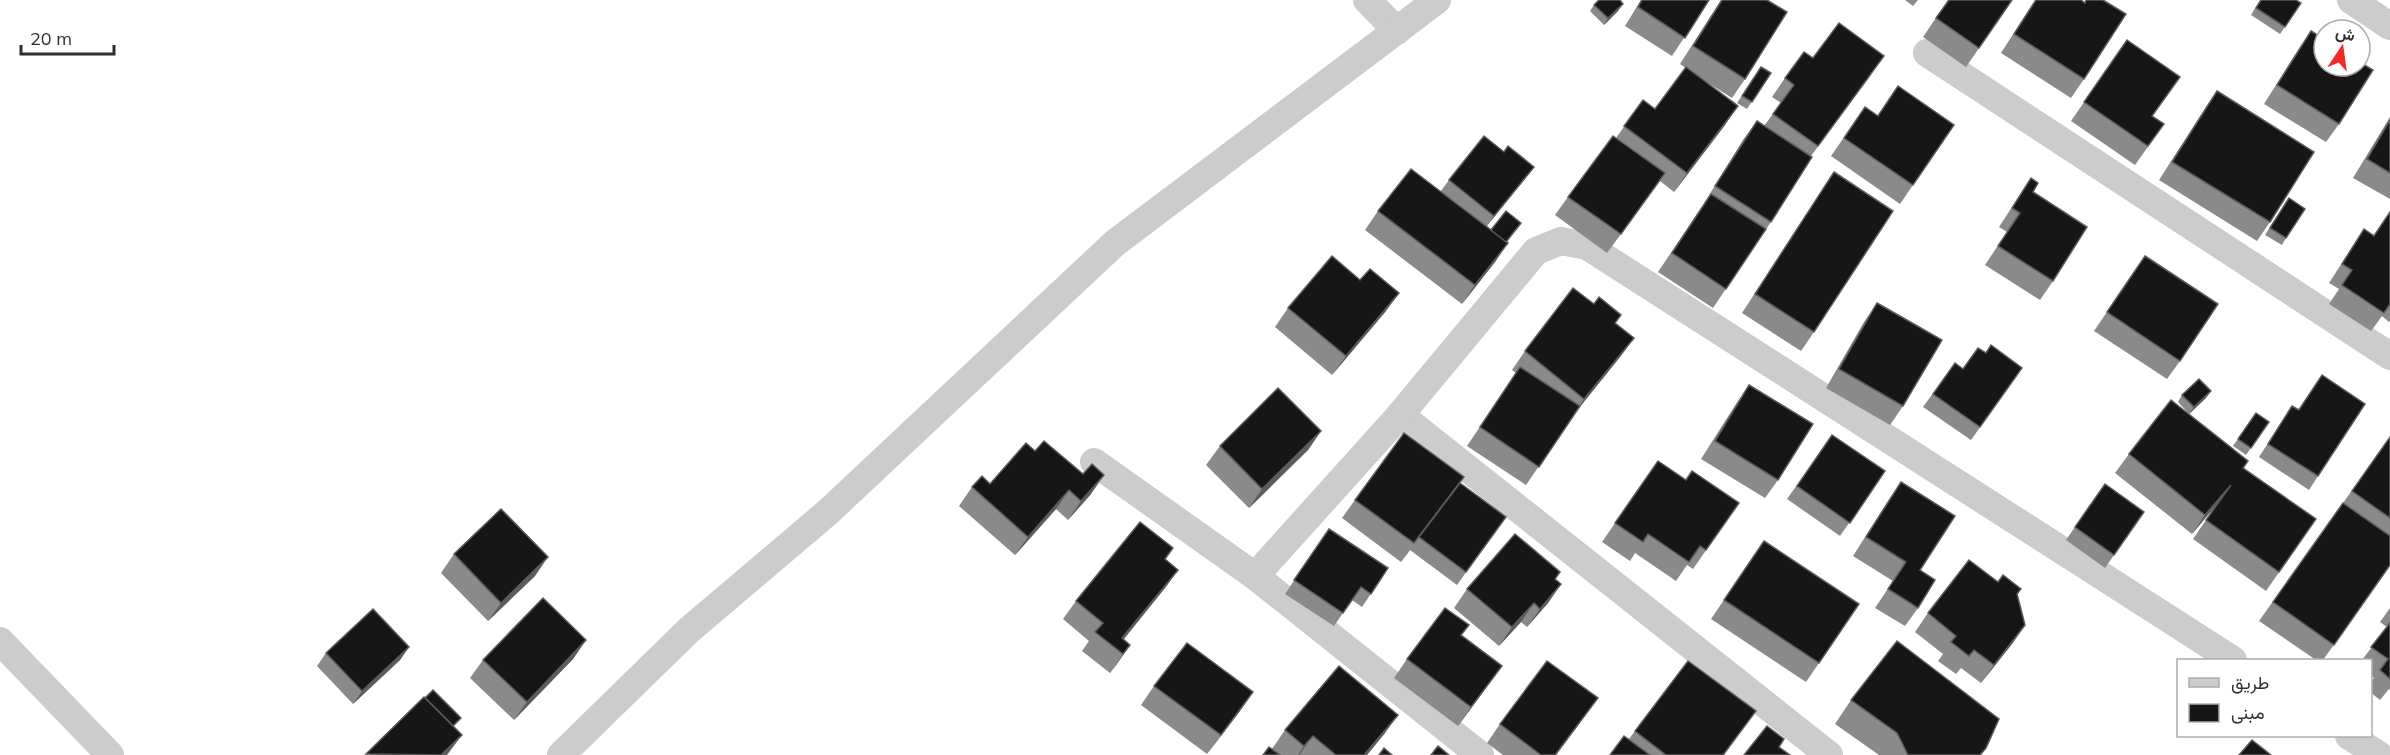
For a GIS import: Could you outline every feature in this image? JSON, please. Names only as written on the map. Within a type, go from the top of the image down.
[{"type":"street","points":[[1367,0],[1397,31]]},
{"type":"street","points":[[561,755],[689,630],[837,504],[1116,243],[1437,0]]},
{"type":"street","points":[[2351,0],[2390,26]]},
{"type":"street","points":[[1927,53],[2390,356]]},
{"type":"street","points":[[1255,576],[1400,415],[1536,251],[1561,242],[1587,246],[2231,659]]},
{"type":"street","points":[[1400,415],[1829,755]]},
{"type":"street","points":[[1094,462],[1255,576],[1480,755]]},
{"type":"street","points":[[0,640],[110,755]]},
{"type":"street","points":[[2352,737],[2379,755]]},
{"type":"building","points":[[1599,0],[1620,0],[1623,4],[1608,18],[1594,5]]},
{"type":"building","points":[[1642,0],[1709,0],[1685,38],[1638,7]]},
{"type":"building","points":[[1722,0],[1767,0],[1787,12],[1745,79],[1693,46]]},
{"type":"building","points":[[1949,0],[2012,0],[1979,48],[1936,18]]},
{"type":"building","points":[[2036,0],[2081,0],[2085,3],[2086,0],[2103,0],[2126,14],[2084,79],[2014,34]]},
{"type":"building","points":[[2261,0],[2296,0],[2301,3],[2285,27],[2256,8]]},
{"type":"building","points":[[1839,23],[1884,56],[1818,146],[1773,114],[1794,85],[1785,78],[1804,52],[1813,58]]},
{"type":"building","points":[[2311,31],[2312,78],[2368,78],[2339,124],[2277,85]]},
{"type":"building","points":[[2127,40],[2180,77],[2152,116],[2164,124],[2148,146],[2084,102]]},
{"type":"building","points":[[1686,67],[1738,106],[1687,173],[1624,126],[1643,100],[1655,109]]},
{"type":"building","points":[[1761,67],[1771,73],[1752,102],[1742,96]]},
{"type":"building","points":[[1898,86],[1954,125],[1913,185],[1844,138],[1865,107],[1878,116]]},
{"type":"building","points":[[2217,91],[2314,152],[2270,222],[2172,162]]},
{"type":"building","points":[[2390,120],[2390,173],[2367,159]]},
{"type":"building","points":[[1757,121],[1812,157],[1771,222],[1715,186]]},
{"type":"building","points":[[1484,136],[1504,152],[1508,146],[1534,167],[1494,216],[1449,180]]},
{"type":"building","points":[[1613,136],[1665,173],[1621,234],[1568,197]]},
{"type":"building","points":[[1411,169],[1508,243],[1475,285],[1378,211]]},
{"type":"building","points":[[1834,172],[1893,211],[1814,332],[1755,294]]},
{"type":"building","points":[[2031,178],[2038,183],[2033,192],[2087,227],[2053,281],[1998,246],[2020,213],[2012,208]]},
{"type":"building","points":[[1711,194],[1766,229],[1726,289],[1672,253]]},
{"type":"building","points":[[2289,198],[2305,209],[2286,238],[2270,228]]},
{"type":"building","points":[[1506,211],[1521,223],[1506,242],[1491,230]]},
{"type":"building","points":[[2390,212],[2390,304],[2384,313],[2342,285],[2352,270],[2342,264],[2364,229],[2374,236]]},
{"type":"building","points":[[1332,256],[1360,280],[1370,269],[1399,293],[1346,356],[1288,308]]},
{"type":"building","points":[[2145,256],[2218,304],[2180,361],[2107,312]]},
{"type":"building","points":[[1573,288],[1594,304],[1599,297],[1621,315],[1615,323],[1634,338],[1584,399],[1525,351]]},
{"type":"building","points":[[1877,303],[1942,340],[1903,406],[1839,369]]},
{"type":"building","points":[[1991,345],[2022,368],[1980,427],[1933,394],[1955,363],[1963,369],[1978,348],[1986,353]]},
{"type":"building","points":[[1520,367],[1580,406],[1539,467],[1480,427]]},
{"type":"building","points":[[2322,375],[2365,404],[2318,476],[2268,444],[2292,406],[2299,410]]},
{"type":"building","points":[[2199,379],[2211,391],[2194,407],[2182,395]]},
{"type":"building","points":[[1749,385],[1813,424],[1778,480],[1715,441]]},
{"type":"building","points":[[1278,388],[1321,431],[1262,489],[1220,446]]},
{"type":"building","points":[[2171,400],[2248,461],[2243,468],[2316,519],[2279,572],[2206,520],[2231,485],[2205,515],[2129,454]]},
{"type":"building","points":[[2256,413],[2269,422],[2251,448],[2238,439]]},
{"type":"building","points":[[1404,433],[1464,477],[1414,543],[1355,500]]},
{"type":"building","points":[[1832,435],[1885,471],[1850,523],[1797,486]]},
{"type":"building","points":[[2390,437],[2390,518],[2352,491]]},
{"type":"building","points":[[1044,441],[1083,474],[1092,464],[1104,475],[1081,501],[1069,490],[1028,537],[972,487],[982,476],[990,484],[1026,443],[1035,451]]},
{"type":"building","points":[[1658,461],[1686,480],[1692,471],[1739,503],[1706,550],[1700,546],[1689,562],[1648,534],[1643,542],[1615,523]]},
{"type":"building","points":[[1901,482],[1955,516],[1920,570],[1935,580],[1918,608],[1888,589],[1906,562],[1866,537]]},
{"type":"building","points":[[1460,483],[1506,517],[1466,572],[1419,537]]},
{"type":"building","points":[[2105,484],[2144,512],[2114,555],[2075,527]]},
{"type":"building","points":[[2343,503],[2390,536],[2390,565],[2334,645],[2273,602]]},
{"type":"building","points":[[501,509],[548,557],[501,603],[454,554]]},
{"type":"building","points":[[1140,522],[1173,548],[1165,559],[1178,570],[1122,638],[1130,645],[1123,654],[1095,632],[1103,623],[1076,601]]},
{"type":"building","points":[[1329,529],[1388,568],[1371,594],[1361,587],[1343,613],[1294,580]]},
{"type":"building","points":[[1515,534],[1560,572],[1555,579],[1561,584],[1540,609],[1534,603],[1512,627],[1467,589]]},
{"type":"building","points":[[1764,541],[1859,604],[1819,663],[1724,600]]},
{"type":"building","points":[[1969,560],[1998,582],[2003,575],[2021,589],[2017,594],[2025,625],[1994,665],[1974,650],[1969,656],[1951,642],[1956,636],[1928,613]]},
{"type":"building","points":[[543,598],[586,640],[527,702],[483,660]]},
{"type":"building","points":[[1445,608],[1469,625],[1461,635],[1502,666],[1471,707],[1407,659]]},
{"type":"building","points":[[373,609],[409,647],[362,691],[326,653]]},
{"type":"building","points":[[2390,623],[2390,679],[2380,670],[2388,659],[2371,647]]},
{"type":"building","points":[[1897,641],[1999,719],[1986,748],[1980,755],[1908,755],[1897,733],[1851,700]]},
{"type":"building","points":[[1187,643],[1253,692],[1221,735],[1154,686]]},
{"type":"building","points":[[1547,661],[1598,698],[1555,755],[1541,755],[1500,724]]},
{"type":"building","points":[[1688,661],[1756,711],[1723,755],[1666,755],[1635,731]]},
{"type":"building","points":[[1339,666],[1398,715],[1364,755],[1336,755],[1313,736],[1304,746],[1285,730]]},
{"type":"building","points":[[433,690],[461,718],[453,726],[425,698]]},
{"type":"building","points":[[424,697],[462,735],[441,755],[366,754]]},
{"type":"building","points":[[1767,726],[1784,739],[1779,747],[1790,755],[1744,755]]},
{"type":"building","points":[[1624,736],[1650,755],[1610,755]]},
{"type":"building","points":[[2252,740],[2271,755],[2239,755]]},
{"type":"building","points":[[1438,746],[1449,755],[1431,755]]},
{"type":"building","points":[[1269,747],[1280,755],[1263,755]]},
{"type":"building","points":[[1384,748],[1392,755],[1379,755]]}]
